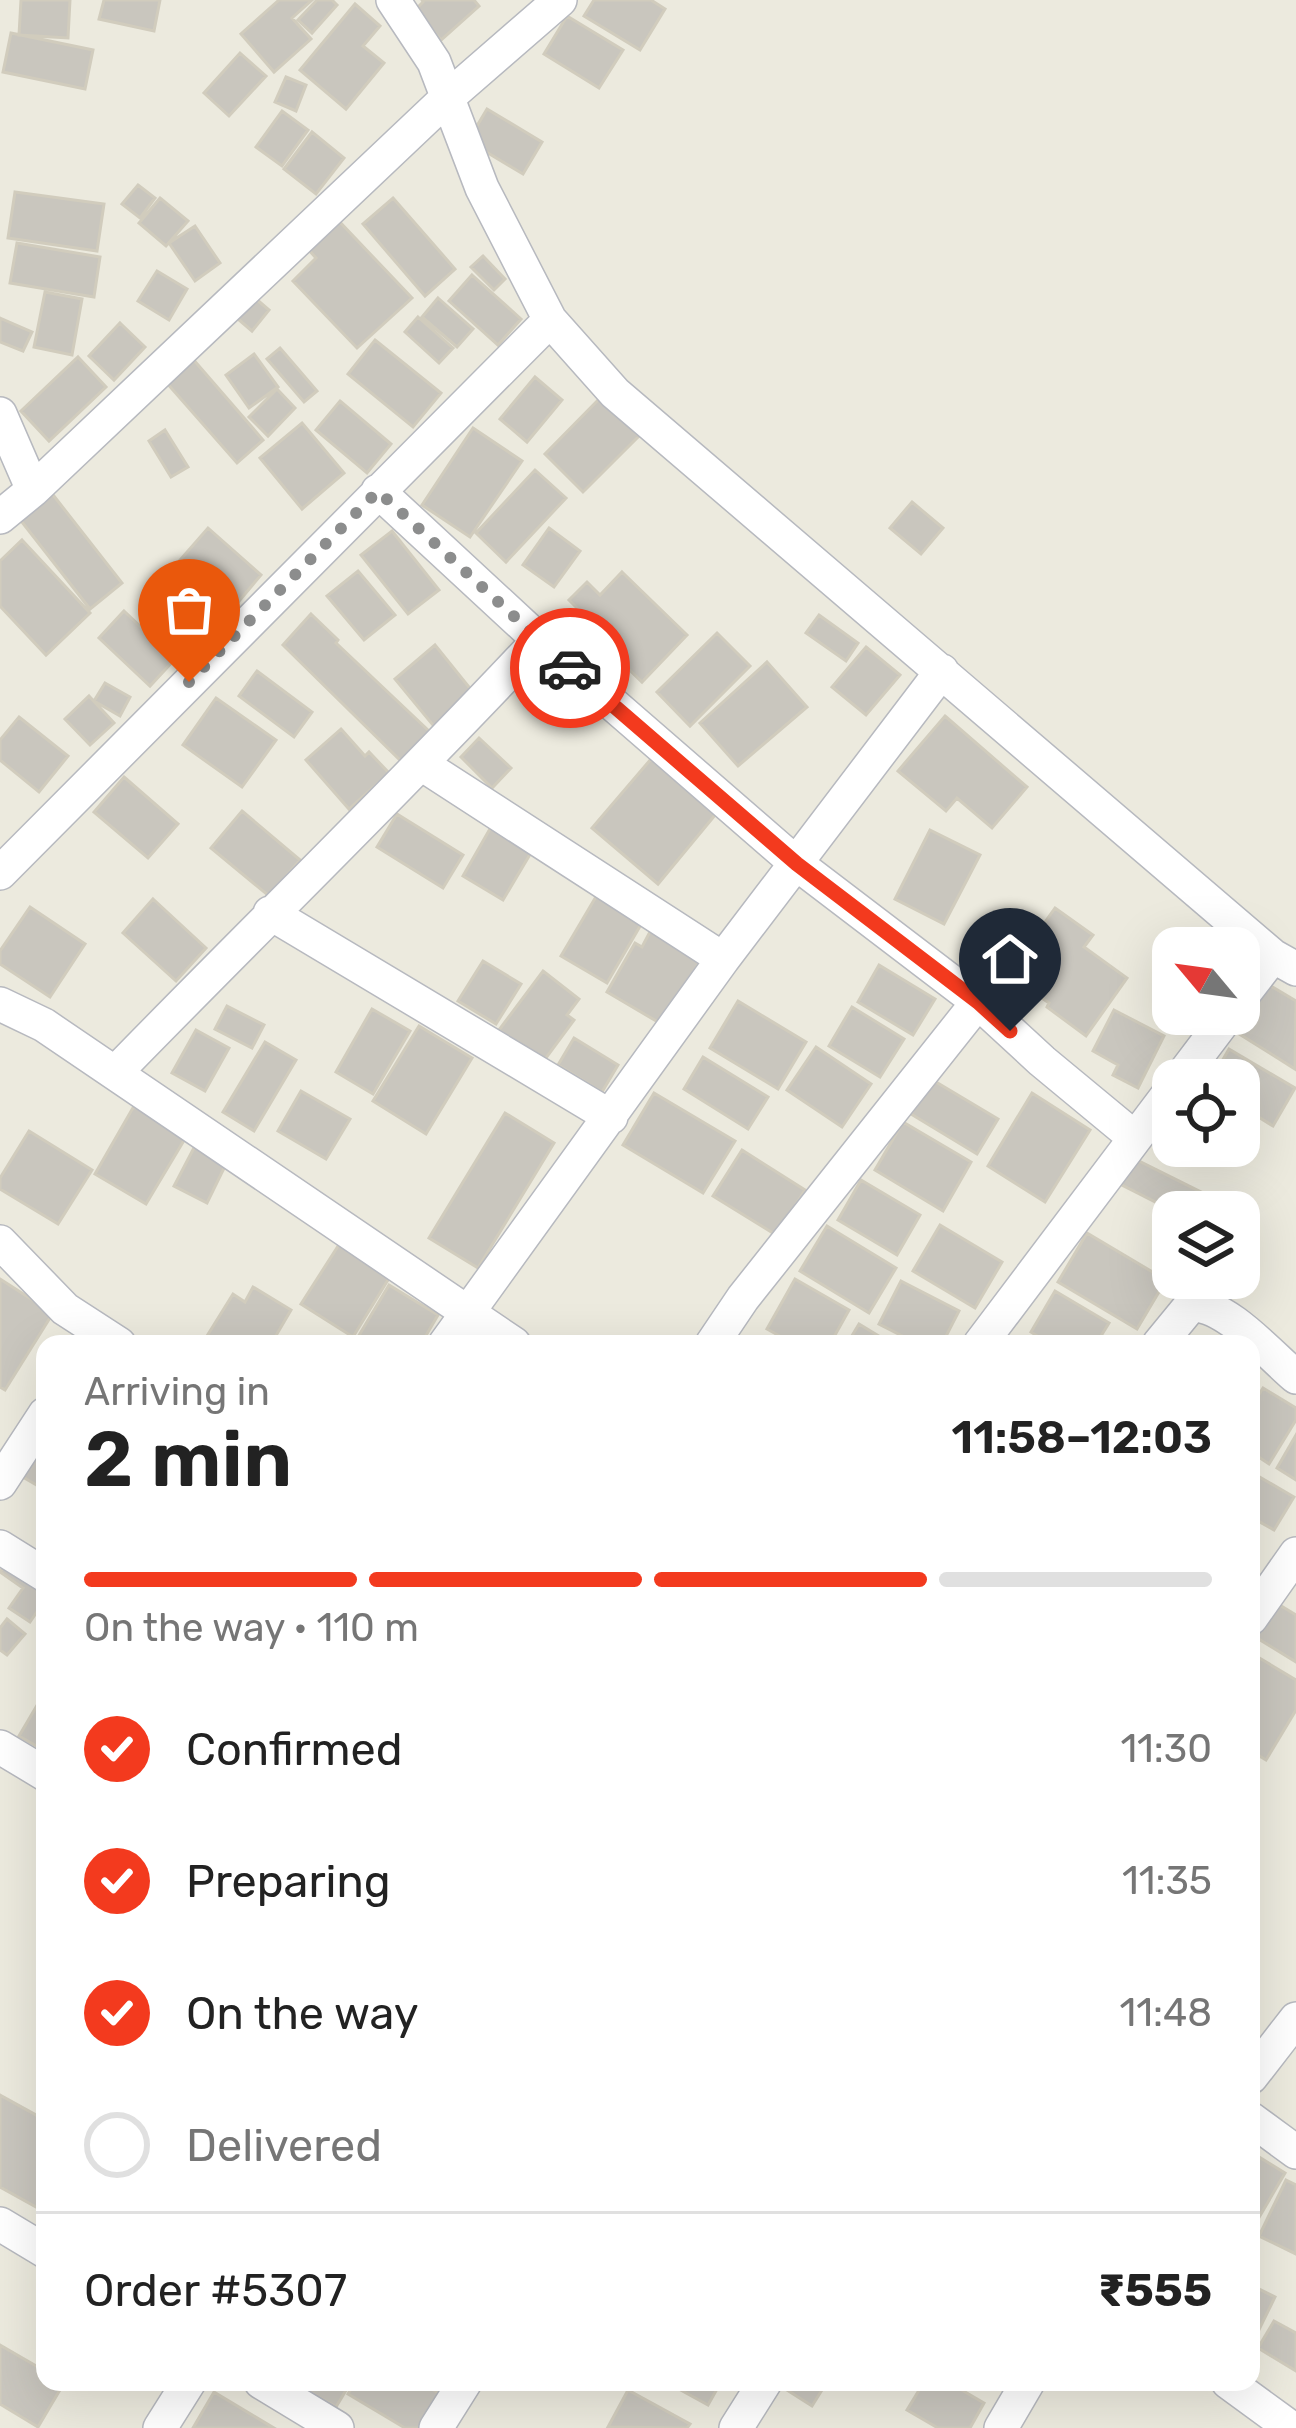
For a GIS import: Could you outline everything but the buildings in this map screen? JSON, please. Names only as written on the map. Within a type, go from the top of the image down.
[{"type":"street","points":[[393,0],[434,62],[482,188],[550,320],[615,393],[1284,963],[1260,983]]},
{"type":"street","points":[[0,518],[446,99],[560,0]]},
{"type":"street","points":[[0,873],[550,320]]},
{"type":"street","points":[[0,414],[33,490]]},
{"type":"street","points":[[378,491],[538,640],[797,864],[978,1002],[1135,1138]]},
{"type":"street","points":[[115,1073],[423,765],[538,640]]},
{"type":"street","points":[[452,1335],[723,959],[942,671]]},
{"type":"street","points":[[423,765],[723,959]]},
{"type":"street","points":[[270,913],[611,1117]]},
{"type":"street","points":[[718,1335],[978,1002]]},
{"type":"street","points":[[0,1004],[44,1025],[501,1335]]},
{"type":"street","points":[[987,1335],[1152,1116]]},
{"type":"street","points":[[0,1242],[64,1309],[97,1335]]},
{"type":"street","points":[[1166,1335],[1191,1305],[1205,1304],[1247,1335]]},
{"type":"street","points":[[1260,1346],[1296,1377]]},
{"type":"street","points":[[0,1483],[36,1428]]},
{"type":"street","points":[[0,1546],[36,1569]]},
{"type":"street","points":[[1260,1605],[1296,1554]]},
{"type":"street","points":[[0,1747],[36,1769]]},
{"type":"street","points":[[1260,2065],[1296,2019]]},
{"type":"street","points":[[1260,2126],[1296,2152]]},
{"type":"street","points":[[0,2224],[36,2246]]},
{"type":"street","points":[[160,2428],[183,2391]]},
{"type":"street","points":[[276,2391],[337,2428]]},
{"type":"street","points":[[436,2428],[459,2391]]},
{"type":"street","points":[[736,2428],[759,2391]]},
{"type":"street","points":[[1001,2428],[1023,2391]]},
{"type":"street","points":[[1240,2391],[1290,2427],[1296,2417]]},
{"type":"way so far","points":[[189,682],[378,491],[570,668]]},
{"type":"route","points":[[570,668],[797,864],[1010,1031]]}]
